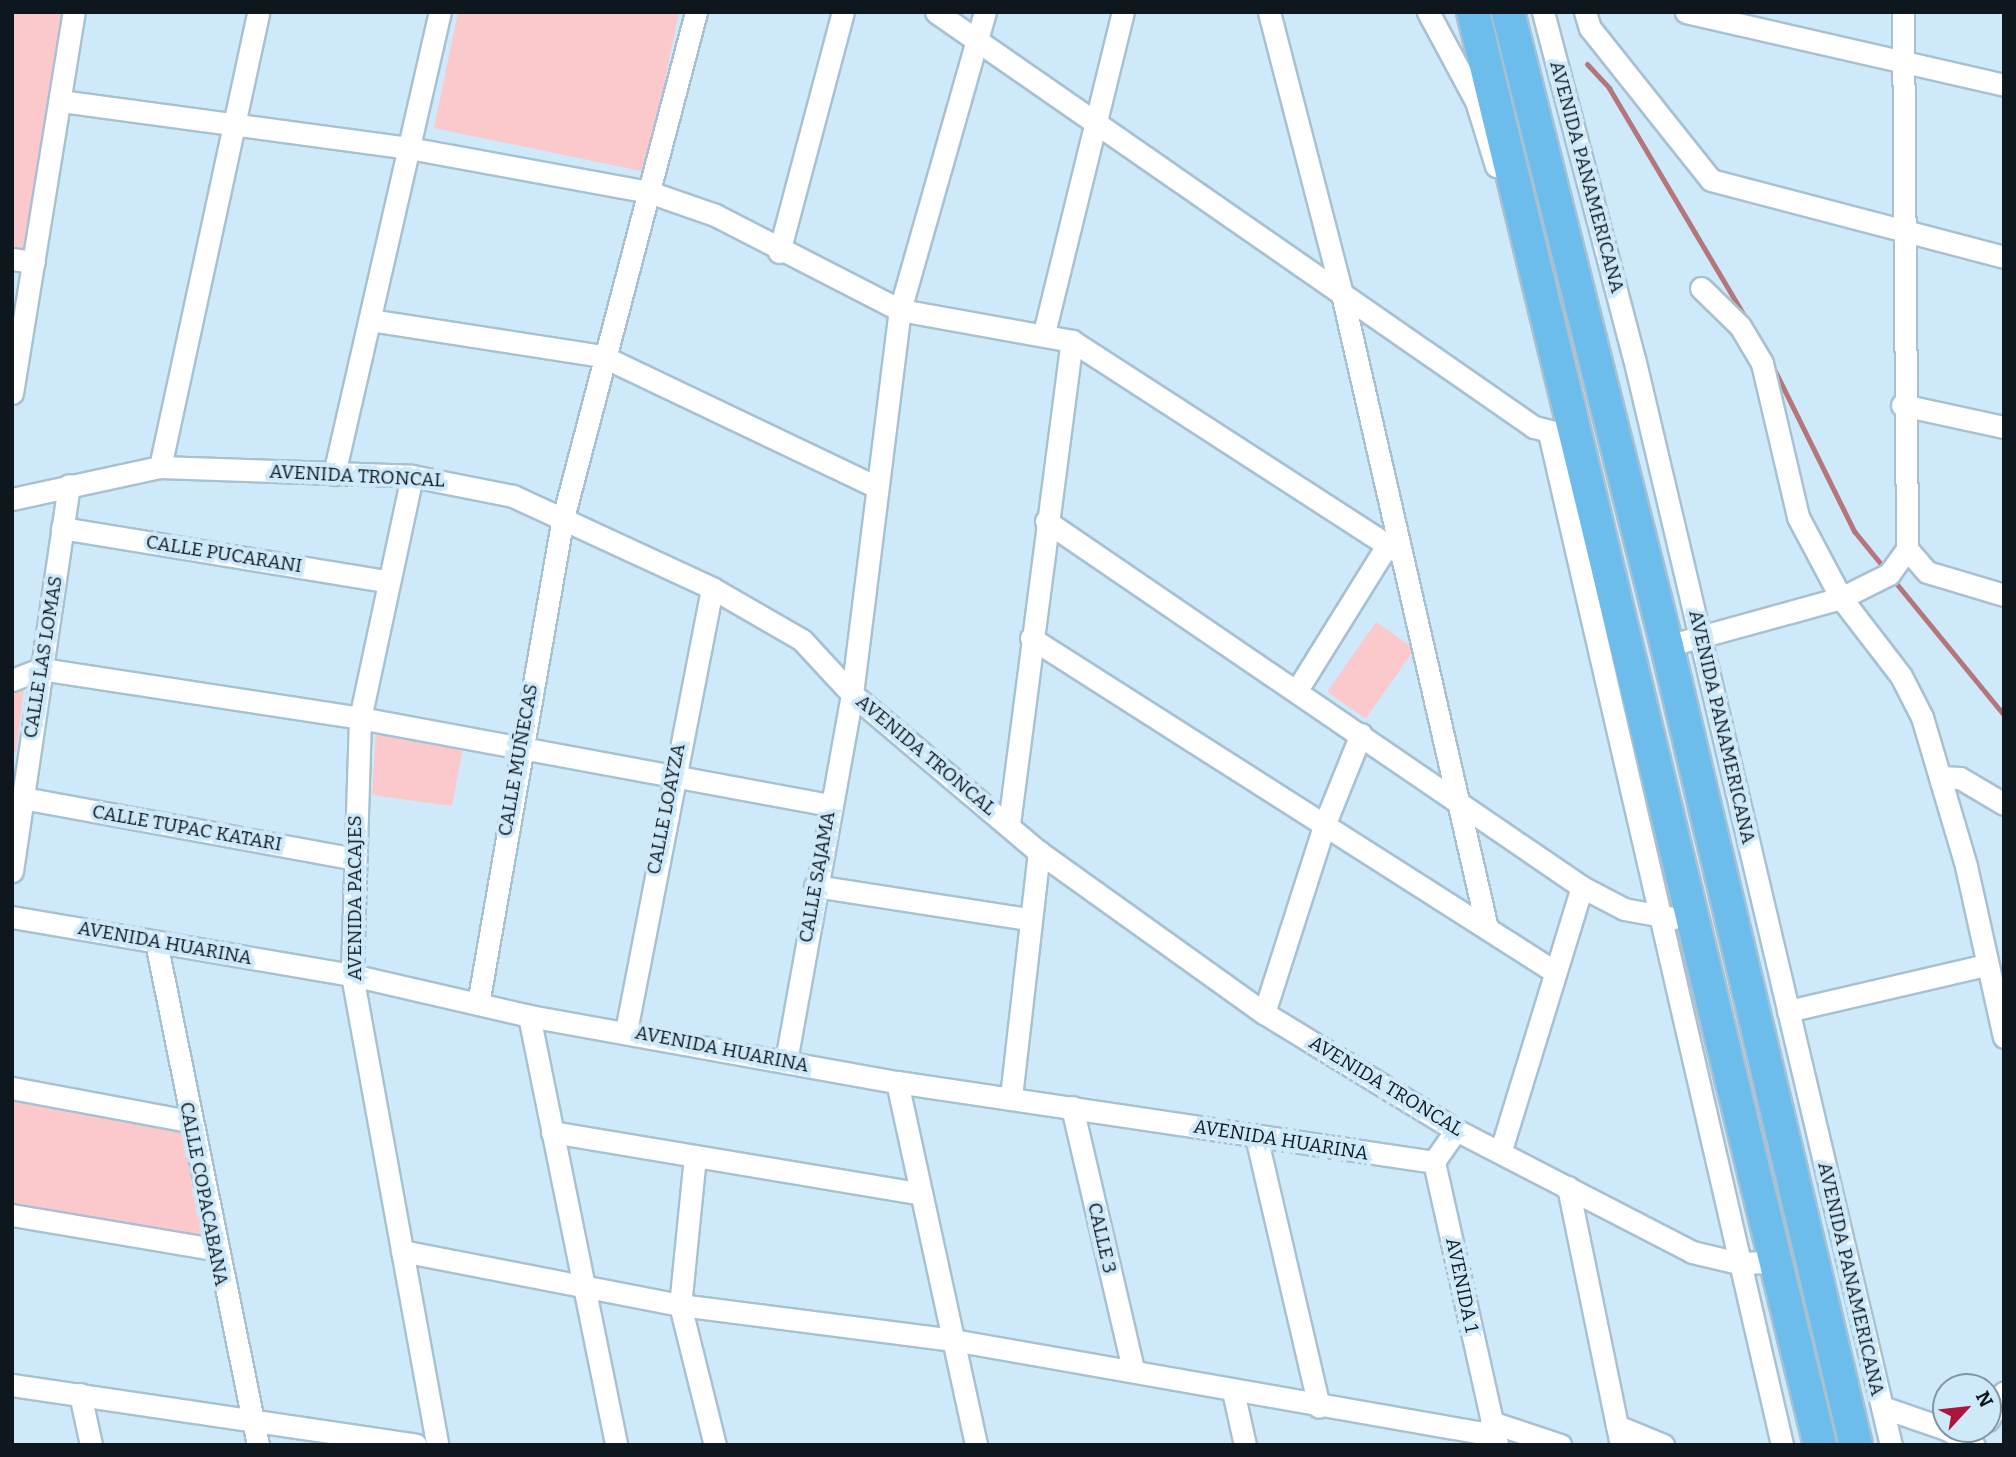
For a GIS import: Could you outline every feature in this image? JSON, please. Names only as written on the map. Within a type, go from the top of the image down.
[{"type":"highway","points":[[1473,12],[1528,229],[1562,432],[1694,919],[1820,1445]]},
{"type":"highway","name":"AVENIDA PANAMERICANA","points":[[1508,12],[1667,646],[1856,1445]]},
{"type":"street","points":[[12,393],[74,12]]},
{"type":"street","points":[[160,467],[258,12]]},
{"type":"street","points":[[334,474],[440,12]]},
{"type":"street","name":"CALLE MUÑECAS","points":[[478,1004],[519,749],[563,518],[602,356],[649,192],[696,12]]},
{"type":"street","points":[[779,252],[843,12]]},
{"type":"street","points":[[936,12],[1342,294],[1562,432],[1661,917],[1782,1445]]},
{"type":"street","name":"CALLE SAJAMA","points":[[786,1061],[852,694],[874,486],[900,310],[985,12]]},
{"type":"street","points":[[1044,333],[1123,12]]},
{"type":"street","points":[[1269,12],[1342,294],[1395,549],[1487,928]]},
{"type":"street","points":[[1428,12],[1476,101],[1505,196],[1528,229]]},
{"type":"street","name":"AVENIDA PANAMERICANA","points":[[1543,12],[1703,639],[1891,1445]]},
{"type":"street","points":[[1585,12],[1590,28],[1711,180],[2004,257]]},
{"type":"street","points":[[1686,12],[2004,85]]},
{"type":"street","points":[[1667,646],[1703,639],[1841,598],[1889,574],[1907,549],[1902,405],[1905,233],[1903,12]]},
{"type":"street","points":[[61,101],[234,127],[409,148],[649,192],[715,215],[779,252],[900,310],[1044,333],[1072,341],[1395,549]]},
{"type":"street","points":[[12,259],[34,262]]},
{"type":"street","points":[[1700,288],[1740,326],[1762,363],[1798,517],[1841,598],[1901,676],[1940,777],[2004,1037]]},
{"type":"street","points":[[370,320],[602,356],[874,486]]},
{"type":"street","points":[[1009,824],[1046,521],[1072,341]]},
{"type":"street","points":[[1902,405],[2004,427]]},
{"type":"street","name":"AVENIDA TRONCAL","points":[[12,499],[160,467],[412,476],[476,485],[563,518],[712,588],[802,640],[852,694],[1039,852],[1264,1013],[1456,1130],[1501,1150],[1692,1252],[1740,1263],[1775,1262]]},
{"type":"street","name":"AVENIDA PACAJES","points":[[412,476],[385,581],[360,718],[351,858],[352,975],[437,1445]]},
{"type":"street","name":"CALLE LAS LOMAS","points":[[12,871],[23,798],[19,770],[41,669],[69,485]]},
{"type":"street","points":[[1046,521],[1456,795],[1583,887],[1624,909],[1661,917],[1694,919]]},
{"type":"street","name":"CALLE PUCARANI","points":[[62,528],[385,581]]},
{"type":"street","points":[[1297,690],[1395,549]]},
{"type":"street","points":[[1907,549],[1927,572],[2004,595]]},
{"type":"street","name":"CALLE LOAYZA","points":[[626,1031],[670,777],[712,588]]},
{"type":"street","points":[[1031,638],[1552,970]]},
{"type":"street","points":[[12,680],[41,669],[360,718],[830,805]]},
{"type":"street","points":[[1264,1013],[1325,823],[1362,733]]},
{"type":"street","points":[[1940,777],[1960,778],[2004,804]]},
{"type":"street","name":"CALLE TUPAC KATARI","points":[[23,798],[351,858]]},
{"type":"street","points":[[1012,1097],[1029,919],[1039,852]]},
{"type":"street","points":[[816,886],[1029,919]]},
{"type":"street","points":[[1501,1150],[1552,970],[1583,887]]},
{"type":"street","name":"AVENIDA HUARINA","points":[[12,917],[352,975],[528,1016],[626,1031],[897,1082],[1012,1097],[1434,1162]]},
{"type":"street","name":"CALLE COPACABANA","points":[[156,942],[214,1249],[256,1435]]},
{"type":"street","points":[[1788,1012],[1986,965]]},
{"type":"street","points":[[528,1016],[616,1445]]},
{"type":"street","points":[[897,1082],[976,1445]]},
{"type":"street","points":[[12,1088],[190,1121]]},
{"type":"street","name":"CALLE 3","points":[[1072,1107],[1133,1370]]},
{"type":"street","points":[[1434,1162],[1456,1130]]},
{"type":"street","points":[[552,1132],[921,1194]]},
{"type":"street","points":[[1256,1136],[1319,1407]]},
{"type":"street","points":[[695,1156],[680,1305],[715,1445]]},
{"type":"street","name":"AVENIDA 1","points":[[1434,1162],[1494,1434]]},
{"type":"street","points":[[1568,1187],[1619,1436],[1663,1445]]},
{"type":"street","points":[[12,1214],[214,1249]]},
{"type":"street","points":[[402,1251],[680,1305],[953,1340],[1133,1370],[1319,1407],[1560,1445]]},
{"type":"street","points":[[12,1385],[80,1394],[256,1435],[416,1445]]},
{"type":"street","points":[[1233,1391],[1245,1445]]},
{"type":"street","points":[[80,1394],[91,1445]]},
{"type":"street","points":[[1882,1407],[1932,1424]]},
{"type":"shaded area","points":[[12,12],[65,12],[28,252],[12,250]]},
{"type":"shaded area","points":[[458,12],[679,12],[646,172],[434,128]]},
{"type":"shaded area","points":[[1376,622],[1415,649],[1366,719],[1327,692]]},
{"type":"shaded area","points":[[24,687],[16,753],[12,752],[12,691]]},
{"type":"shaded area","points":[[376,731],[463,747],[452,806],[372,795]]},
{"type":"shaded area","points":[[12,1097],[183,1127],[202,1235],[12,1204]]},
{"type":"waterway","points":[[1587,64],[1609,88],[1746,319]]},
{"type":"waterway","points":[[1770,361],[1854,531],[1885,569]]},
{"type":"waterway","points":[[1891,577],[2004,715]]}]
